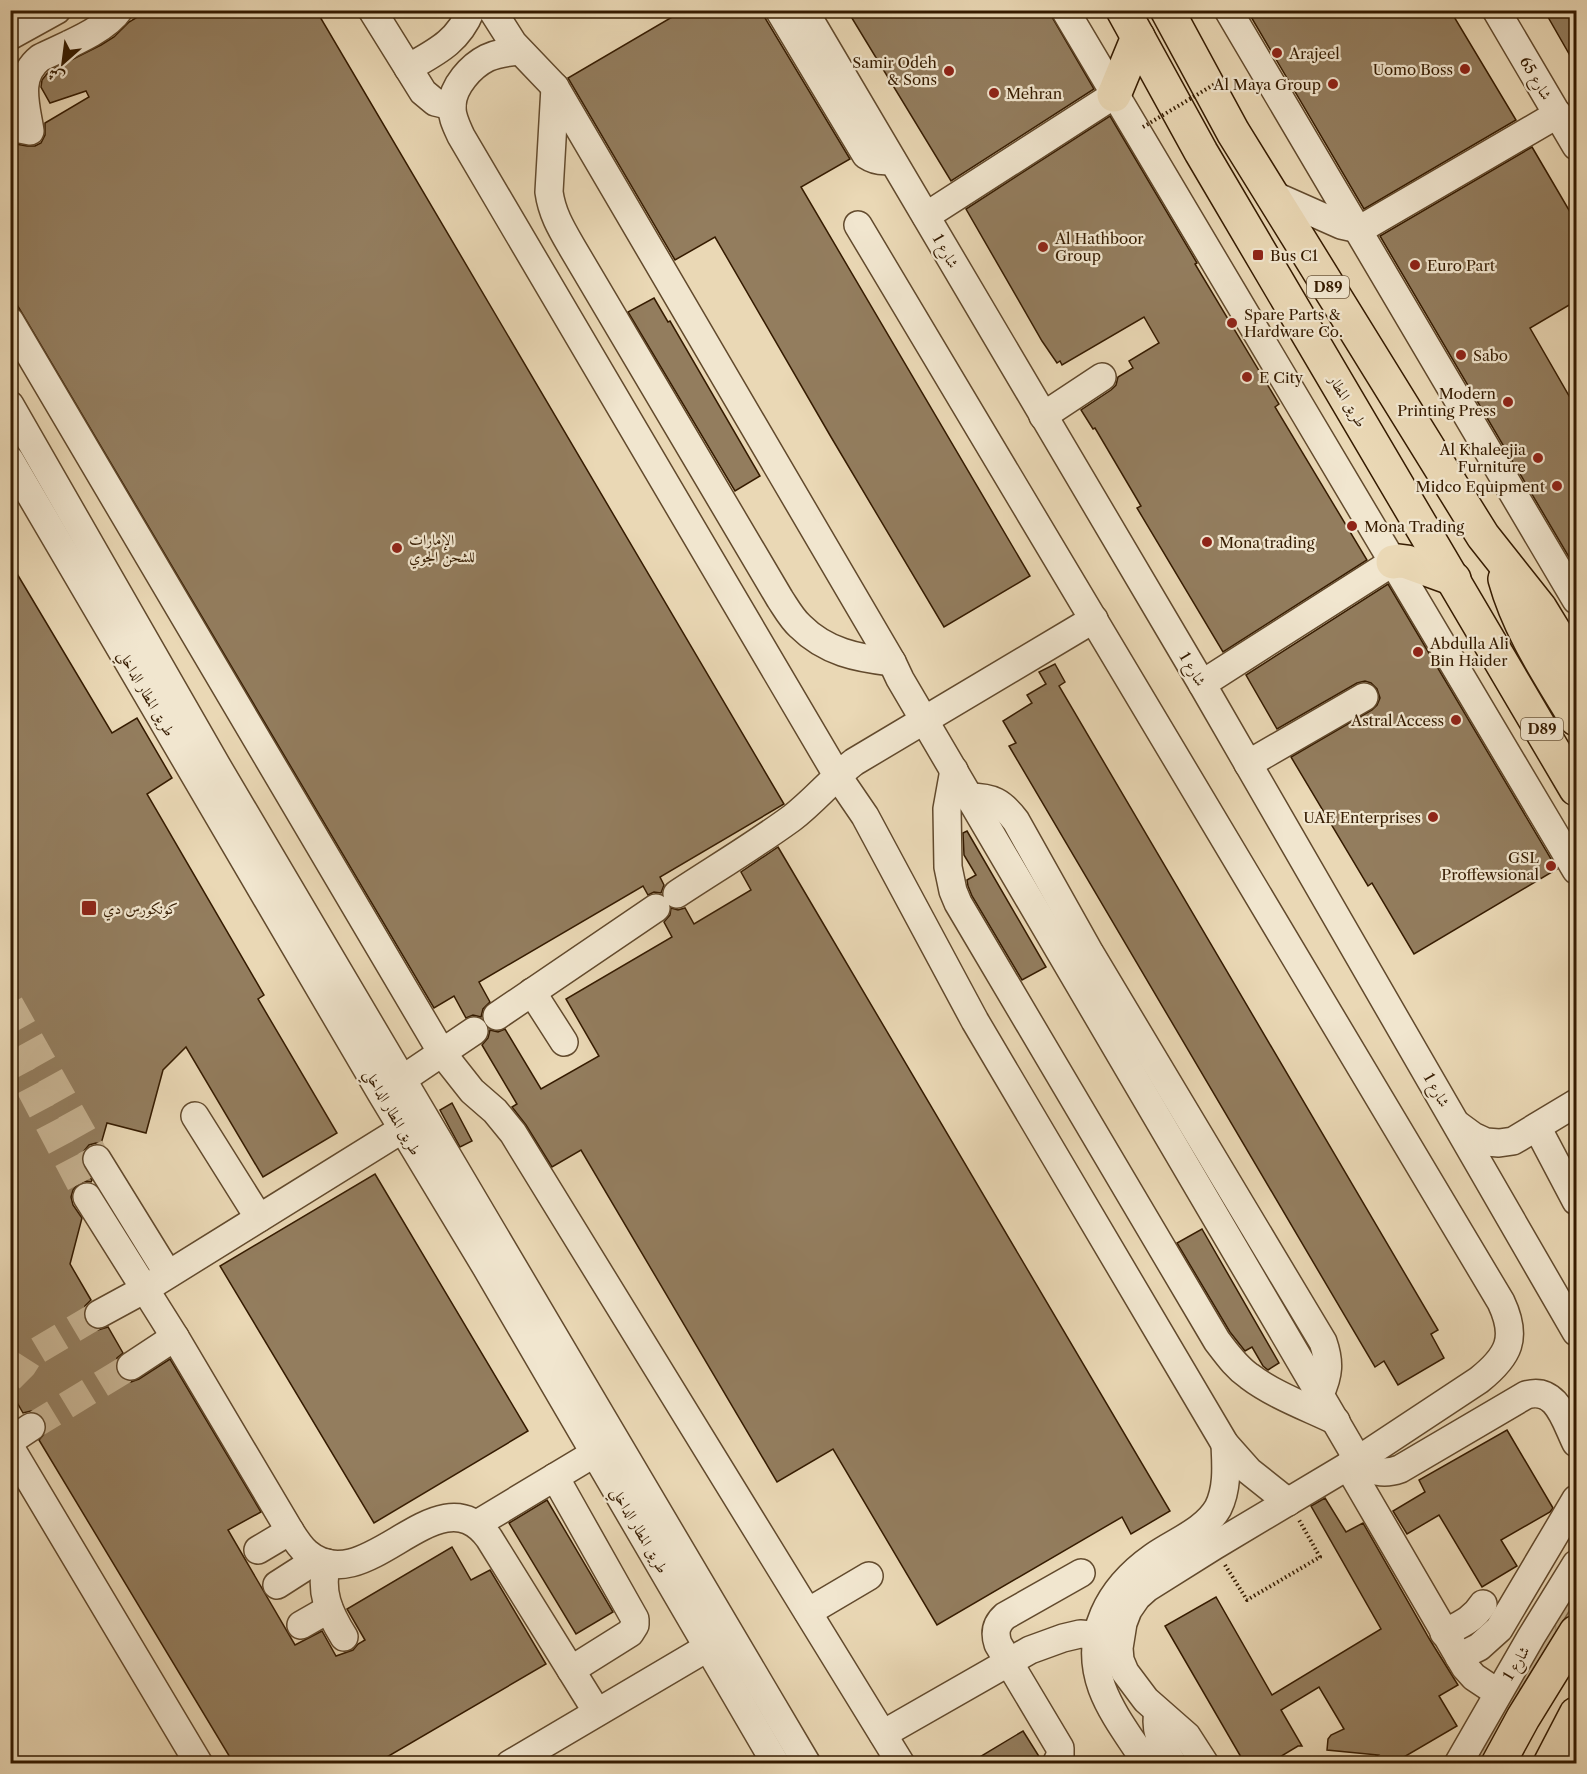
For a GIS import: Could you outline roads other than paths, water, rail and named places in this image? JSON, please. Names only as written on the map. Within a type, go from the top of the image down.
[{"type":"main road","name":"D89","points":[[1167,10],[1233,132],[1468,512],[1499,558],[1540,608],[1576,667]]},
{"type":"main road","points":[[1114,94],[1131,24]]},
{"type":"main road","name":"طريق المطار","points":[[1131,24],[1201,152],[1576,789]]},
{"type":"main road","points":[[1499,558],[1511,602],[1538,656],[1576,719]]},
{"type":"main road","points":[[1392,562],[1407,562],[1454,579]]},
{"type":"main road","points":[[1498,1764],[1523,1718],[1576,1632]]},
{"type":"main road","points":[[1550,1764],[1576,1714]]},
{"type":"street","points":[[10,36],[57,10]]},
{"type":"street","points":[[20,129],[25,77],[31,65],[40,58],[103,26],[114,18],[119,10]]},
{"type":"street","points":[[372,10],[423,92],[435,102],[452,106]]},
{"type":"street","points":[[408,68],[445,47],[464,26],[471,10]]},
{"type":"street","points":[[492,10],[519,51],[555,87],[892,662],[1067,967],[1336,1421],[1353,1463],[1444,1633],[1465,1667],[1474,1677],[1498,1694]]},
{"type":"street","points":[[779,10],[866,155],[883,162],[892,160]]},
{"type":"street","name":"شارع 1","points":[[804,10],[1202,684],[1576,1332]]},
{"type":"street","points":[[1065,10],[1576,870]]},
{"type":"street","points":[[1228,10],[1576,600]]},
{"type":"street","name":"شارع 65","points":[[1496,10],[1576,146]]},
{"type":"street","points":[[519,51],[486,58],[463,79],[454,93],[452,106],[454,120],[461,136],[837,775],[865,816],[975,1021],[1225,1444],[1249,1471],[1288,1502]]},
{"type":"street","points":[[555,87],[549,192],[553,212],[579,259],[780,600],[800,626],[828,647],[860,658],[892,662]]},
{"type":"street","points":[[926,216],[1114,94]]},
{"type":"street","points":[[1271,194],[1341,225],[1357,228],[1371,224],[1558,114]]},
{"type":"street","points":[[518,235],[527,238],[536,236],[553,212]]},
{"type":"street","points":[[858,225],[1509,1318],[1510,1337],[1505,1354],[1493,1369],[1479,1380],[1353,1463],[1214,1546],[1147,1588],[1137,1597],[1123,1623],[1108,1636],[1096,1658],[1102,1689],[1147,1764]]},
{"type":"street","points":[[10,321],[442,1053],[472,1091],[495,1111],[513,1133],[901,1764]]},
{"type":"street","points":[[1043,416],[1102,377]]},
{"type":"street","points":[[10,405],[217,766],[392,1060],[392,1086],[413,1122],[719,1640],[807,1764]]},
{"type":"street","name":"طريق المطار الداخلي","points":[[12,467],[392,1086]]},
{"type":"street","points":[[1202,684],[1392,562]]},
{"type":"street","points":[[497,1016],[791,818],[854,762],[1094,619]]},
{"type":"street","points":[[1248,764],[1364,697]]},
{"type":"street","points":[[954,770],[947,809],[949,878],[958,903],[1008,989],[1224,1350],[1247,1375],[1265,1387],[1336,1421]]},
{"type":"street","points":[[532,992],[564,1042]]},
{"type":"street","points":[[392,1086],[474,1031]]},
{"type":"street","points":[[1458,1125],[1486,1142],[1512,1141],[1576,1103]]},
{"type":"street","points":[[195,1116],[259,1218]]},
{"type":"street","points":[[99,1314],[145,1289],[413,1122]]},
{"type":"street","name":"طريق المطار الداخلي","points":[[413,1122],[480,1257],[595,1453],[719,1640],[777,1764]]},
{"type":"street","points":[[1537,1126],[1576,1202]]},
{"type":"street","points":[[97,1159],[168,1274]]},
{"type":"street","points":[[87,1197],[175,1337],[299,1545],[322,1562],[338,1565],[354,1563],[436,1520],[458,1517],[477,1524],[489,1538],[597,1712]]},
{"type":"street","points":[[1550,1286],[1576,1315]]},
{"type":"street","points":[[131,1366],[175,1337]]},
{"type":"street","points":[[1353,1463],[1378,1473],[1389,1473],[1400,1469],[1526,1395],[1534,1393],[1543,1393],[1551,1397],[1576,1443]]},
{"type":"street","points":[[1205,1764],[1187,1736],[1158,1712],[1140,1693],[1125,1672],[1120,1660],[1119,1648],[1108,1636],[1101,1621],[1107,1607],[1125,1581],[1153,1557],[1202,1526],[1212,1517],[1218,1507],[1226,1481],[1225,1444]]},
{"type":"street","points":[[10,1447],[200,1764]]},
{"type":"street","points":[[477,1524],[595,1453]]},
{"type":"street","points":[[555,1477],[635,1619],[635,1625],[630,1634],[571,1670]]},
{"type":"street","points":[[1459,1657],[1479,1647],[1499,1629],[1576,1499]]},
{"type":"street","points":[[258,1550],[290,1531]]},
{"type":"street","points":[[277,1585],[322,1562]]},
{"type":"street","points":[[322,1562],[324,1596],[344,1637]]},
{"type":"street","name":"شارع 1","points":[[1458,1764],[1576,1564]]},
{"type":"street","points":[[1056,1764],[1060,1756],[1060,1748],[995,1636],[996,1628],[1005,1616],[1081,1573]]},
{"type":"street","points":[[808,1612],[868,1576]]},
{"type":"street","points":[[1444,1633],[1467,1622],[1479,1612],[1483,1604]]},
{"type":"street","points":[[301,1625],[329,1609]]},
{"type":"street","points":[[883,1734],[1030,1650],[1063,1638],[1080,1635],[1108,1636]]},
{"type":"street","points":[[510,1764],[719,1640]]},
{"type":"street","points":[[1158,1712],[1158,1736],[1173,1764]]},
{"type":"tunnel","points":[[10,1004],[97,1159]]},
{"type":"tunnel","points":[[10,1051],[87,1197]]},
{"type":"tunnel","points":[[10,1379],[30,1355],[99,1314]]},
{"type":"tunnel","points":[[31,1427],[131,1366]]},
{"type":"place","name":"Arajeel","points":[[1277,53]]},
{"type":"place","name":"Uomo Boss","points":[[1465,69]]},
{"type":"place","name":"Samir Odeh & Sons","points":[[949,71]]},
{"type":"place","name":"Al Maya Group","points":[[1333,84]]},
{"type":"place","name":"Mehran","points":[[994,93]]},
{"type":"place","name":"Al Hathboor Group","points":[[1043,247]]},
{"type":"place","name":"Bus C1","points":[[1258,255]]},
{"type":"place","name":"Euro Part","points":[[1415,265]]},
{"type":"place","name":"Spare Parts & Hardware Co.","points":[[1232,323]]},
{"type":"place","name":"Sabo","points":[[1461,355]]},
{"type":"place","name":"E City","points":[[1247,377]]},
{"type":"place","name":"Modern Printing Press","points":[[1508,402]]},
{"type":"place","name":"Al Khaleejia Furniture","points":[[1538,458]]},
{"type":"place","name":"Midco Equipment","points":[[1557,486]]},
{"type":"place","name":"Mona Trading","points":[[1352,526]]},
{"type":"place","name":"Mona trading","points":[[1207,542]]},
{"type":"place","name":"الإمارات للشحن الجوي","points":[[397,548]]},
{"type":"place","name":"Abdulla Ali Bin Haider","points":[[1418,652]]},
{"type":"place","name":"Astral Access","points":[[1456,720]]},
{"type":"place","name":"UAE Enterprises","points":[[1433,817]]},
{"type":"place","name":"GSL Proffewsional","points":[[1551,866]]},
{"type":"place","name":"كونكورس دي","points":[[89,908]]}]
